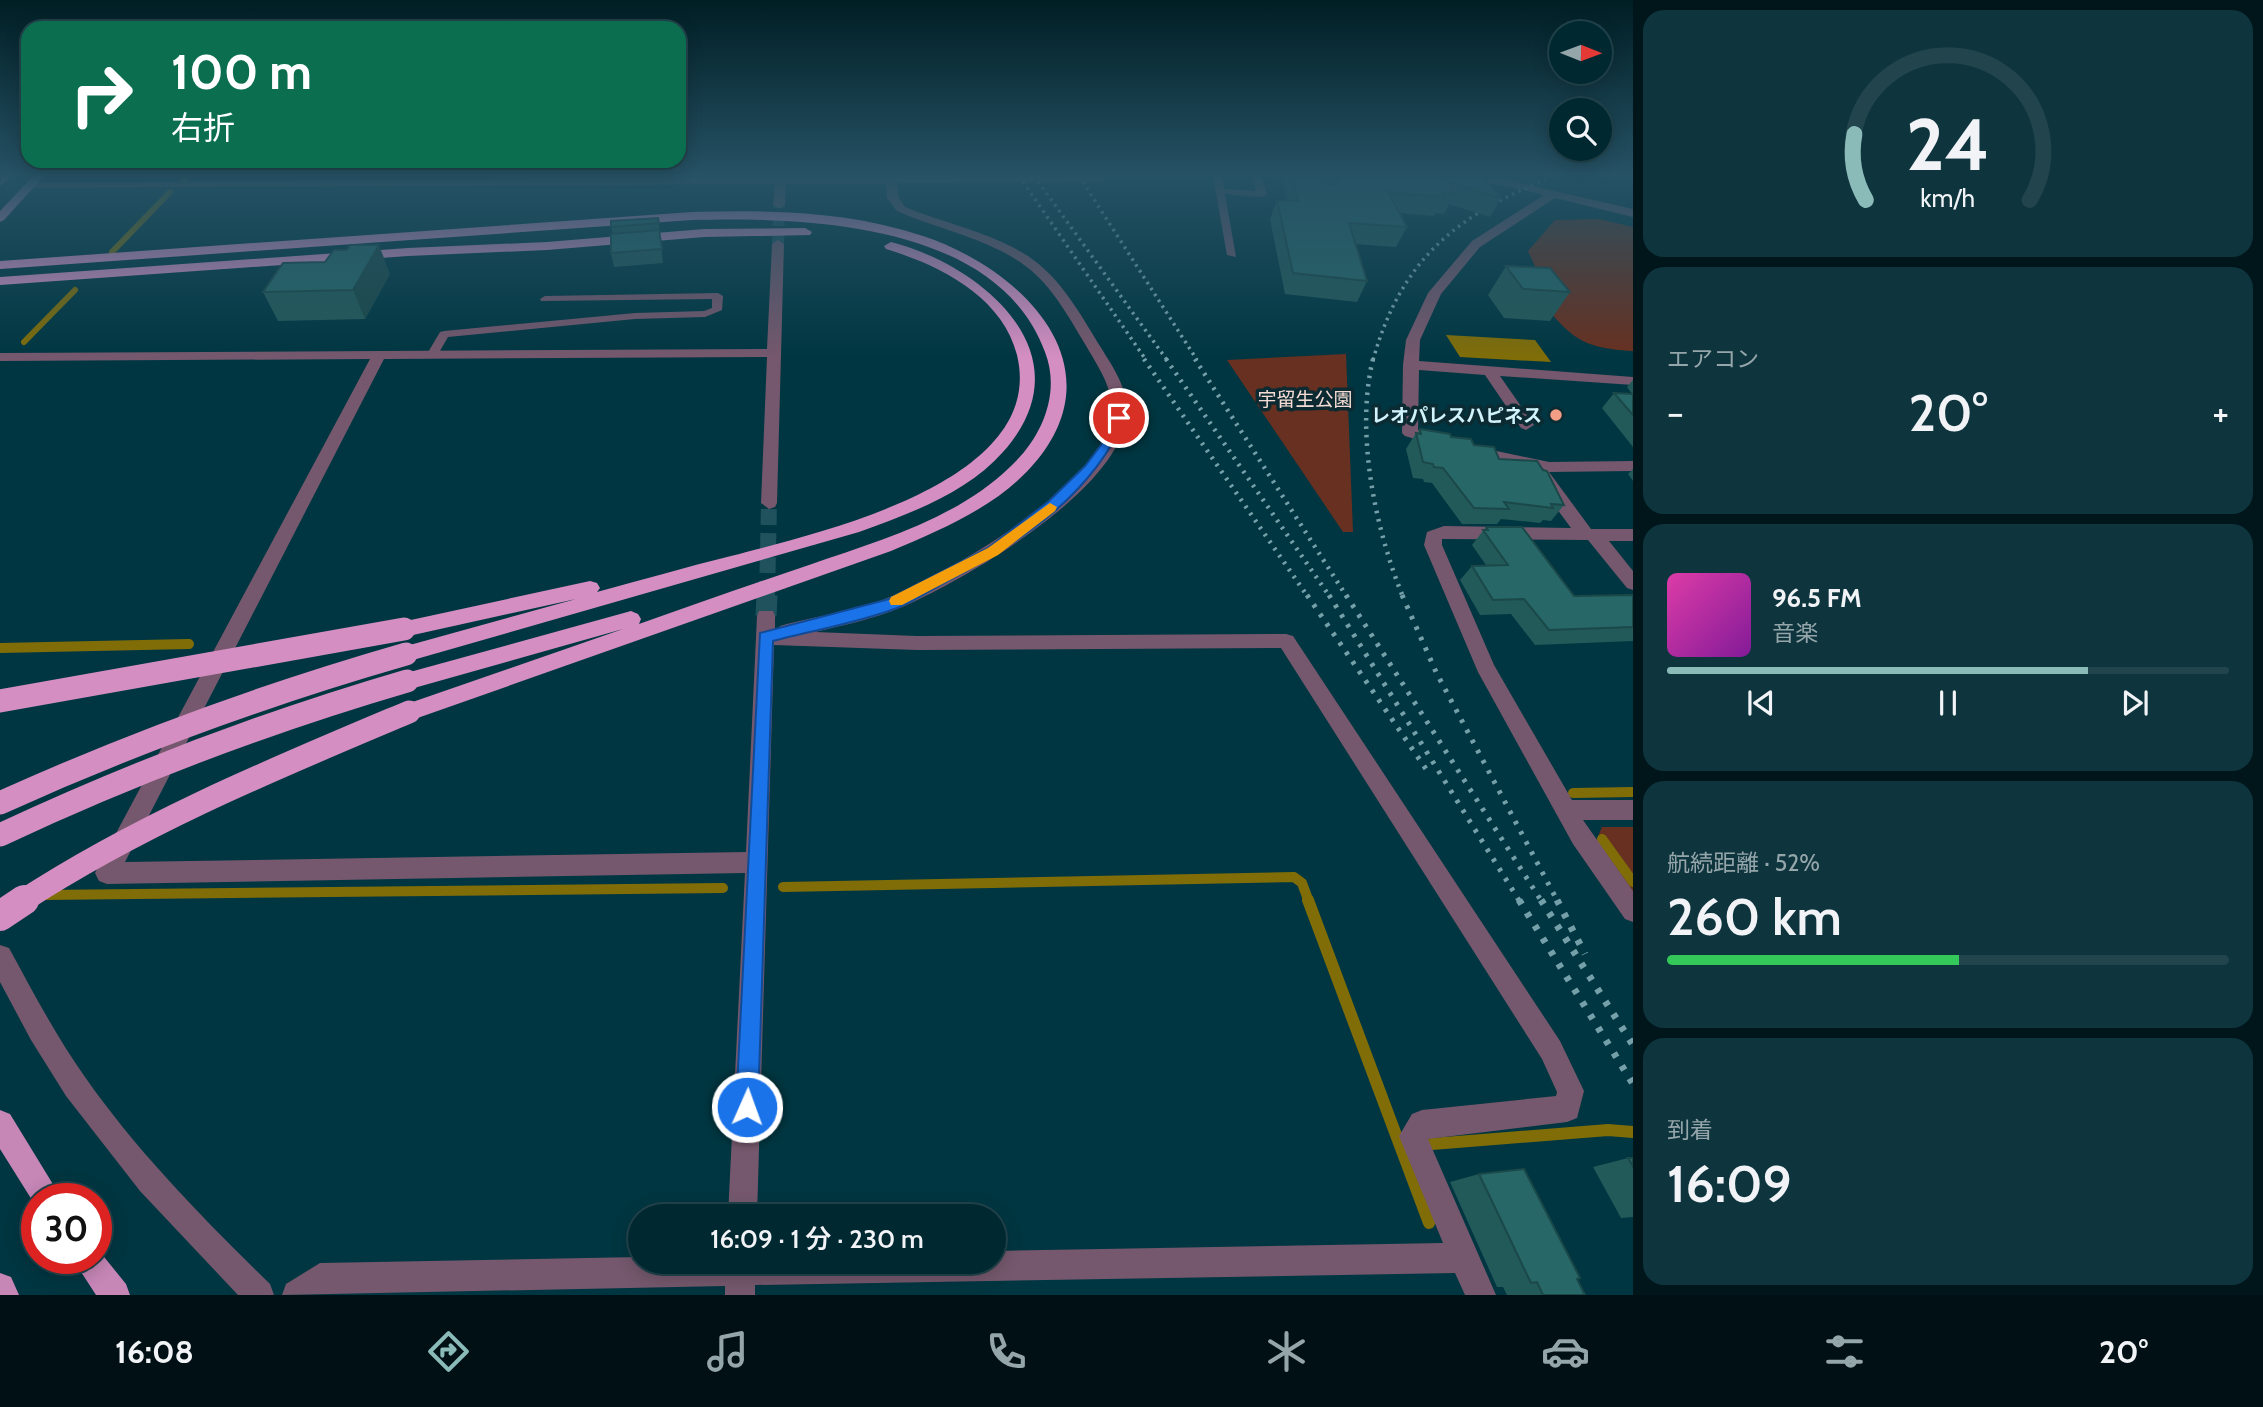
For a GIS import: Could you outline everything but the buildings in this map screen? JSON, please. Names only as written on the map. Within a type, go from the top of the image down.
[{"type":"highway","points":[[0,265],[417,236]]},
{"type":"highway","points":[[0,281],[665,236]]},
{"type":"highway","points":[[0,803],[75,768],[243,702],[874,520],[958,480],[988,457],[1009,433],[1021,409],[1027,383],[1026,358],[1018,335],[1004,313],[985,294],[936,262],[905,250],[843,236]]},
{"type":"highway","points":[[0,916],[112,847],[278,768],[409,712],[920,532],[971,506],[1004,482],[1032,454],[1050,426],[1059,397],[1060,370],[1052,344],[1038,318],[1021,298],[974,264],[907,236]]},
{"type":"highway","points":[[0,701],[404,629],[802,542]]},
{"type":"highway","points":[[0,835],[145,769],[239,732],[324,704],[799,574]]},
{"type":"highway","points":[[0,1124],[38,1183]]},
{"type":"highway","points":[[99,1274],[115,1295]]},
{"type":"highway","points":[[0,1289],[4,1295]]},
{"type":"street","points":[[766,627],[893,603],[993,552],[1054,505],[1090,469],[1107,446],[1119,418],[1118,395],[1107,370],[1063,296],[1046,276],[1023,258],[977,236]]},
{"type":"street","points":[[1488,236],[1476,244],[1435,293],[1413,340],[1410,365],[1410,433],[1549,467],[1633,466]]},
{"type":"street","points":[[769,503],[778,244]]},
{"type":"street","points":[[0,357],[775,353]]},
{"type":"street","points":[[379,355],[107,873],[757,863]]},
{"type":"street","points":[[1410,365],[1633,380]]},
{"type":"street","points":[[1490,371],[1527,425]]},
{"type":"street","points":[[1531,464],[1555,492],[1574,523],[1589,534],[1633,583]]},
{"type":"street","points":[[1633,535],[1444,532],[1433,536],[1433,545],[1485,667],[1581,837],[1633,911]]},
{"type":"street","points":[[743,1204],[766,627]]},
{"type":"street","points":[[766,627],[917,643],[1286,641],[1550,1050],[1571,1090],[1567,1108],[1422,1125],[1413,1136],[1481,1295]]},
{"type":"street","points":[[1567,810],[1633,810]]},
{"type":"street","points":[[0,957],[55,1056],[117,1139],[205,1242],[259,1295]]},
{"type":"street","points":[[297,1295],[320,1278],[740,1275],[1464,1258]]},
{"type":"lane","points":[[1229,236],[1232,255]]},
{"type":"lane","points":[[433,354],[444,334],[635,316],[705,314],[716,310],[718,296],[545,299]]},
{"type":"green space","points":[[1541,236],[1633,236],[1633,351],[1587,343],[1568,330],[1537,297],[1549,296],[1528,251]]},
{"type":"green space","name":"宇留生公園","points":[[1346,354],[1353,532],[1343,532],[1227,360]]},
{"type":"green space","points":[[1602,827],[1633,827],[1633,892],[1596,841]]},
{"type":"shaded area","points":[[1446,335],[1535,340],[1551,362],[1460,357]]},
{"type":"waterway","points":[[112,252],[127,236]]},
{"type":"waterway","points":[[24,342],[75,290]]},
{"type":"waterway","points":[[0,648],[189,644]]},
{"type":"waterway","points":[[1573,793],[1633,792]]},
{"type":"waterway","points":[[1602,839],[1633,882]]},
{"type":"waterway","points":[[783,887],[1294,877],[1302,883],[1309,902]]},
{"type":"waterway","points":[[42,895],[723,888]]},
{"type":"waterway","points":[[1308,900],[1429,1223]]},
{"type":"waterway","points":[[1432,1144],[1608,1130],[1633,1132]]},
{"type":"tunnel","points":[[778,236],[778,244]]},
{"type":"tunnel","points":[[767,597],[769,503]]},
{"type":"tunnel","points":[[766,616],[767,595]]},
{"type":"railway","points":[[1061,236],[1146,360]]},
{"type":"railway","points":[[1078,236],[1167,360]]},
{"type":"railway","points":[[1118,236],[1197,360]]},
{"type":"railway","points":[[1373,360],[1385,324],[1400,293],[1417,267],[1447,236]]},
{"type":"railway","points":[[1144,359],[1308,597]]},
{"type":"railway","points":[[1166,359],[1330,597]]},
{"type":"railway","points":[[1195,359],[1347,597]]},
{"type":"railway","points":[[1373,359],[1366,417],[1371,480],[1384,541],[1403,597]]},
{"type":"railway","points":[[1307,595],[1426,769]]},
{"type":"railway","points":[[1329,595],[1520,902]]},
{"type":"railway","points":[[1346,595],[1542,902]]},
{"type":"railway","points":[[1402,595],[1436,672],[1558,902]]},
{"type":"railway","points":[[1519,900],[1633,1084]]},
{"type":"railway","points":[[1541,900],[1633,1045]]},
{"type":"railway","points":[[1557,900],[1585,954]]},
{"type":"slow traffic","points":[[897,601],[993,552],[1050,507]]},
{"type":"place","name":"レオパレスハピネス","points":[[1556,415]]},
{"type":"route","points":[[747,1107],[765,637],[893,603],[993,552],[1054,505],[1090,469],[1107,446],[1119,418]]}]
